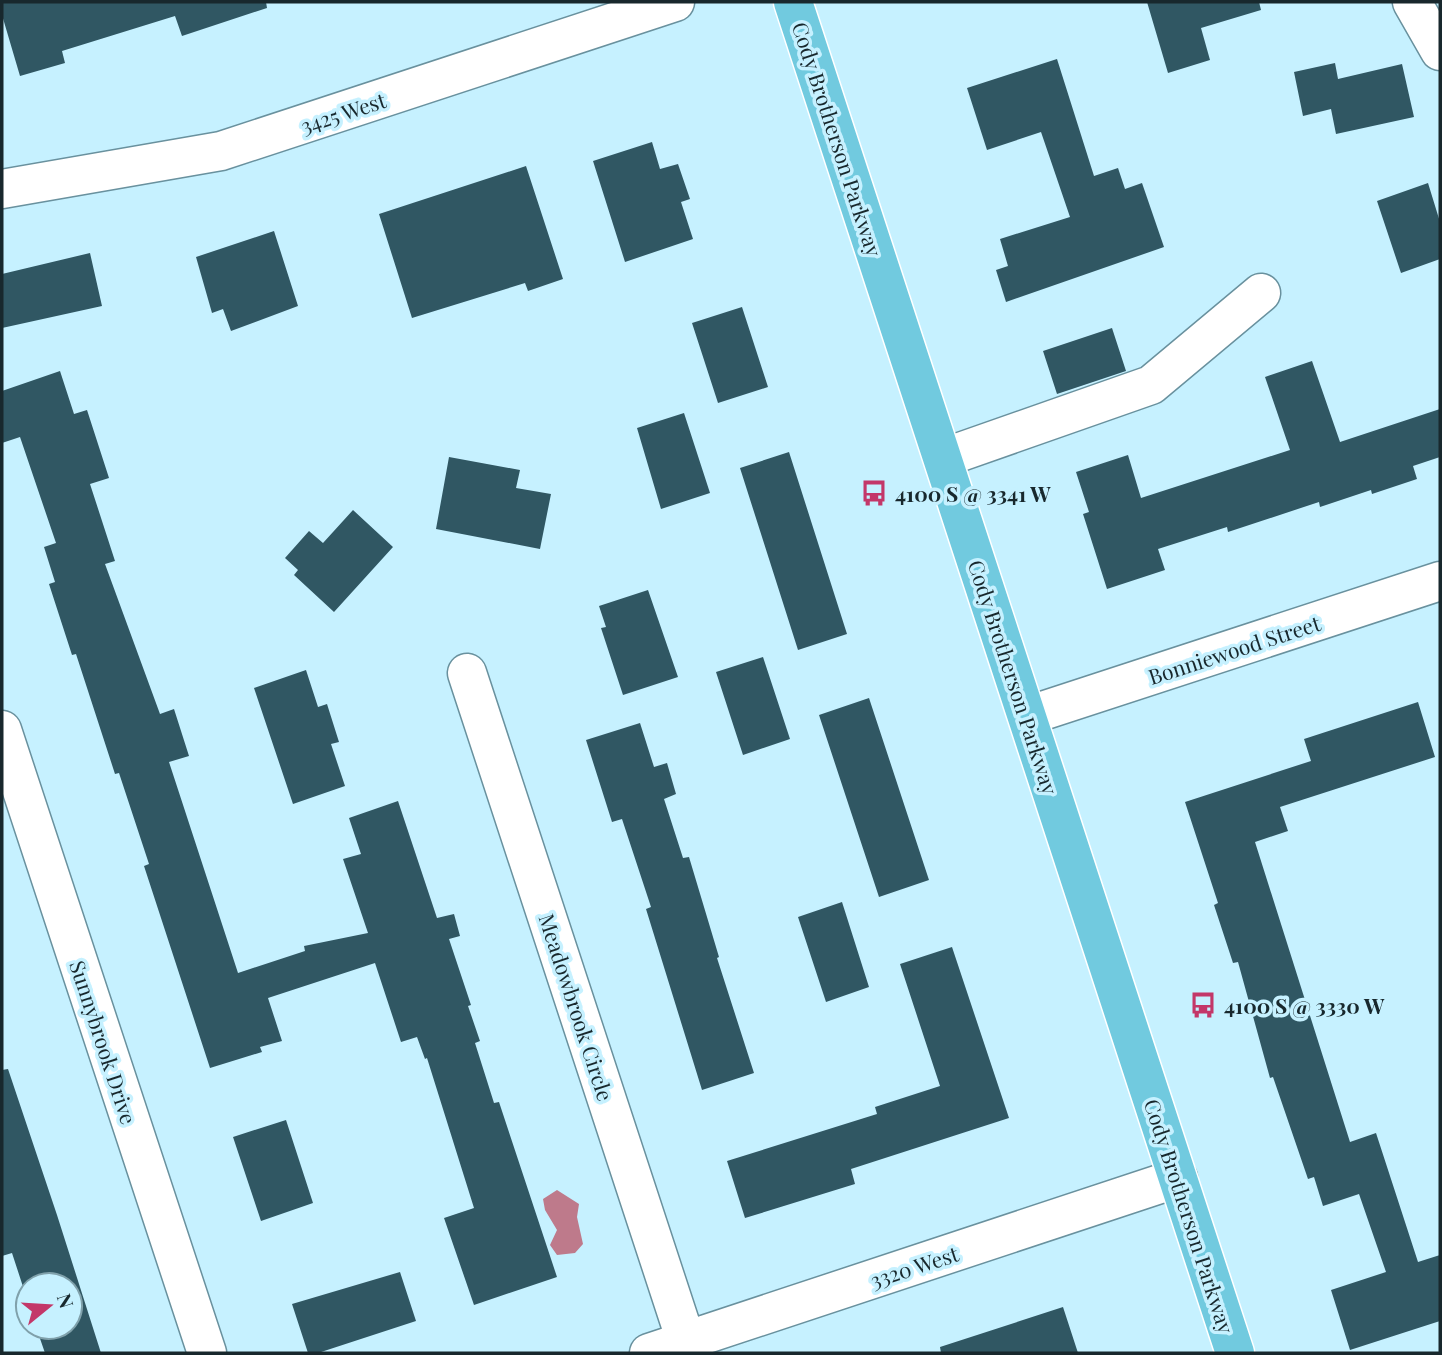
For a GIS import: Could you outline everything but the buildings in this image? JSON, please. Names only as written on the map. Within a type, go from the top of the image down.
[{"type":"main road","name":"Cody Brotherson Parkway","points":[[793,2],[1235,1353]]},
{"type":"street","name":"3425 West","points":[[2,190],[64,176],[193,157],[245,144],[675,2]]},
{"type":"street","points":[[1412,2],[1440,51]]},
{"type":"street","points":[[943,458],[1151,385],[1261,293]]},
{"type":"street","name":"Bonniewood Street","points":[[1027,716],[1440,581]]},
{"type":"street","name":"Meadowbrook Circle","points":[[467,673],[686,1341]]},
{"type":"street","name":"Sunnybrook Drive","points":[[2,730],[13,799],[207,1353]]},
{"type":"street","name":"3320 West","points":[[649,1353],[1178,1178]]},
{"type":"shaded area","points":[[557,1190],[579,1204],[577,1217],[583,1244],[575,1253],[557,1255],[550,1245],[557,1230],[545,1210],[543,1199]]},
{"type":"place","name":"4100 S @ 3341 W","points":[[874,493]]},
{"type":"place","name":"4100 S @ 3330 W","points":[[1203,1005]]}]
